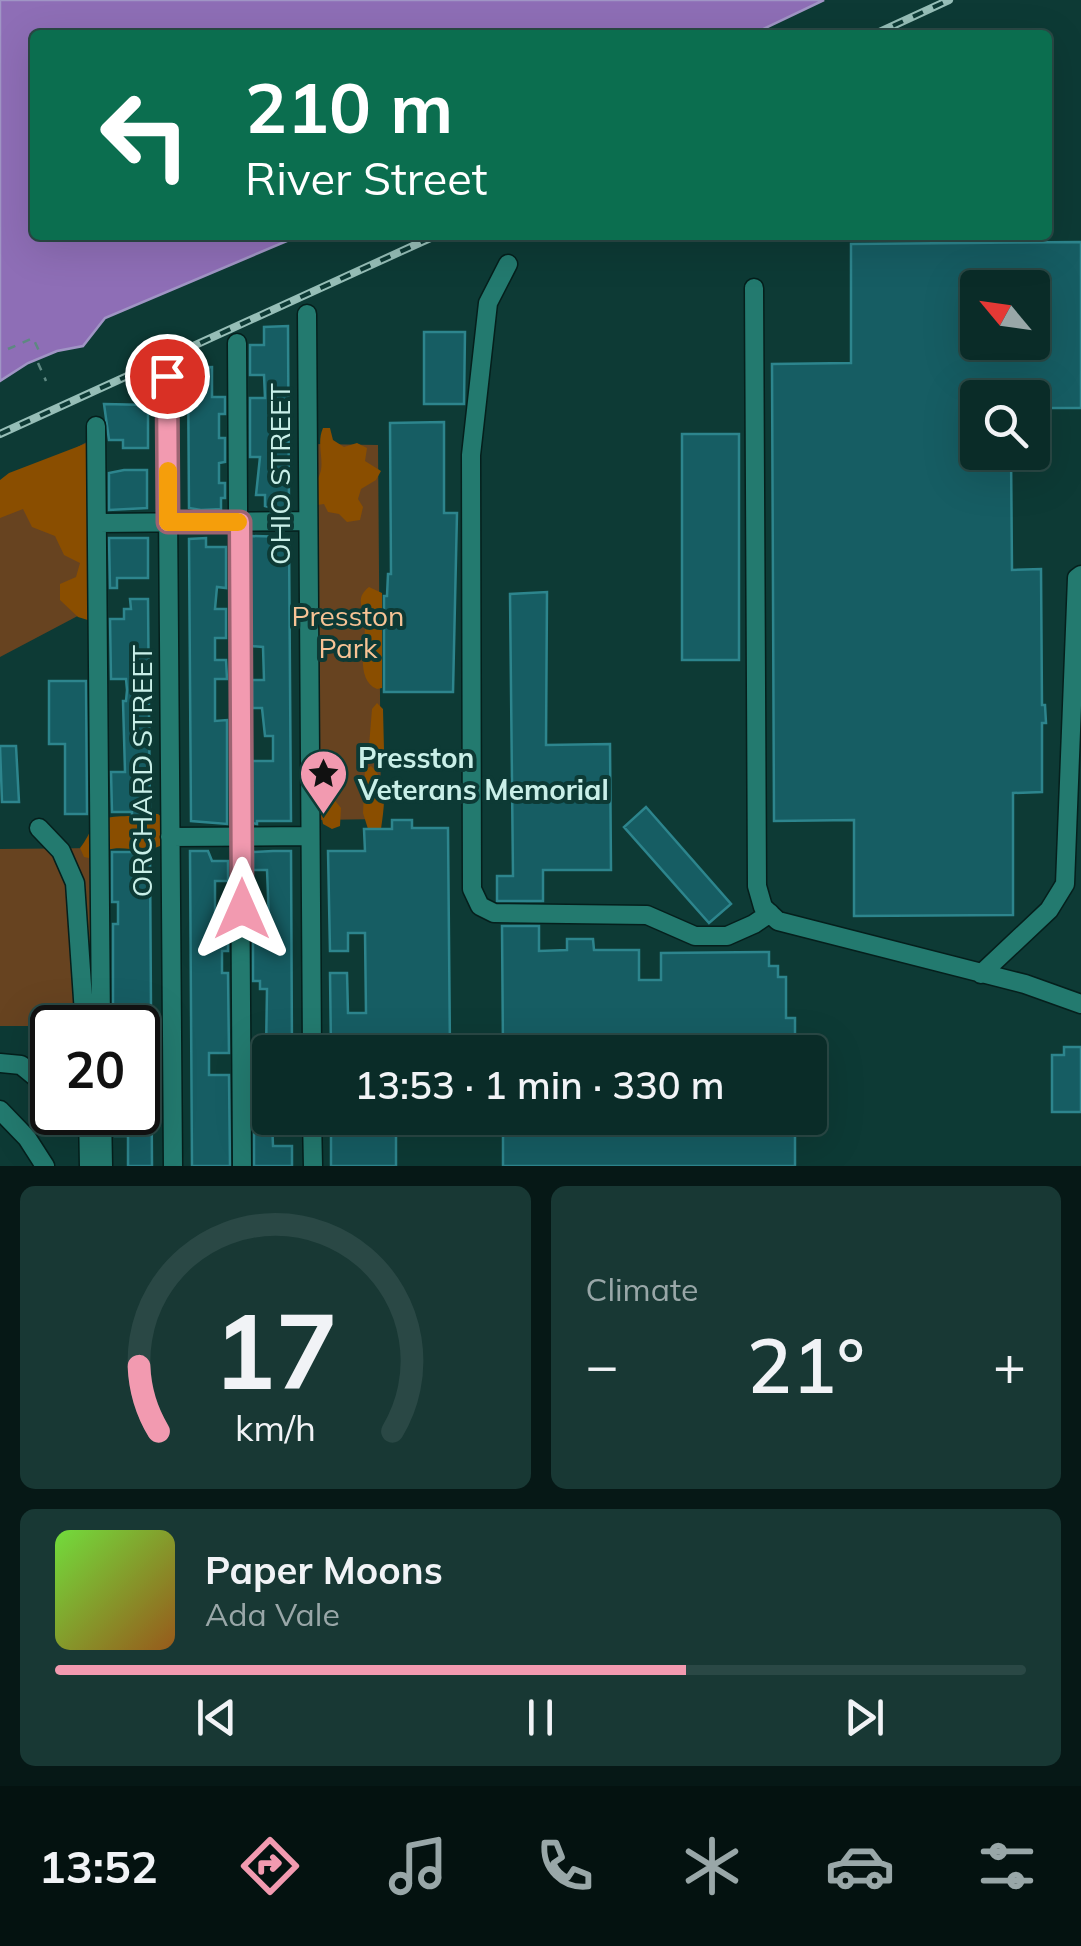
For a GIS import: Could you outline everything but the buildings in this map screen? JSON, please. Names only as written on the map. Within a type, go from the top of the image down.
[{"type":"street","points":[[508,264],[488,303],[471,455],[472,890],[480,906],[494,914],[647,915],[695,936],[727,936],[770,913]]},
{"type":"street","points":[[754,288],[757,886],[763,907],[778,921],[1081,1004]]},
{"type":"street","name":"OHIO STREET","points":[[307,314],[312,1035]]},
{"type":"street","points":[[238,343],[242,1166]]},
{"type":"street","name":"ORCHARD STREET","points":[[167,376],[173,1166]]},
{"type":"street","points":[[96,426],[101,1005]]},
{"type":"street","points":[[98,523],[308,521]]},
{"type":"street","points":[[981,974],[1049,910],[1065,884],[1077,578],[1081,575]]},
{"type":"street","points":[[40,828],[61,850],[75,883],[83,1005]]},
{"type":"street","points":[[170,837],[310,836]]},
{"type":"street","points":[[0,1063],[21,1065],[30,1072]]},
{"type":"street","points":[[0,1110],[27,1138],[44,1166]]},
{"type":"street","points":[[88,1135],[89,1166]]},
{"type":"street","points":[[102,1135],[103,1166]]},
{"type":"street","points":[[312,1135],[312,1166]]},
{"type":"path","points":[[8,349],[33,338],[40,353]]},
{"type":"path","points":[[38,363],[46,381]]},
{"type":"green space","points":[[96,437],[89,610],[0,657],[0,489]]},
{"type":"green space","name":"Presston Park","points":[[315,444],[378,445],[381,819],[318,820]]},
{"type":"green space","points":[[99,848],[101,1005],[30,1005],[30,1026],[0,1026],[0,849]]},
{"type":"shaded area","points":[[0,0],[824,0],[761,30],[30,30],[30,240],[289,240],[105,318],[83,346],[28,363],[0,381]]},
{"type":"shaded area","points":[[323,428],[330,428],[333,440],[344,447],[357,443],[367,448],[365,461],[381,471],[376,480],[361,489],[360,520],[347,522],[339,514],[328,512],[324,504],[317,505],[312,497],[312,485],[320,472]]},
{"type":"shaded area","points":[[95,440],[91,621],[78,617],[60,600],[60,584],[76,577],[80,563],[64,555],[55,536],[32,527],[23,509],[0,518],[0,480]]},
{"type":"shaded area","points":[[369,587],[382,593],[382,688],[377,689],[363,669],[365,623],[361,599]]},
{"type":"shaded area","points":[[377,703],[383,709],[384,750],[377,755],[369,746],[372,709]]},
{"type":"shaded area","points":[[324,759],[330,765],[327,777],[333,784],[332,797],[341,808],[340,826],[332,829],[323,824],[321,814],[311,806],[316,760]]},
{"type":"shaded area","points":[[371,766],[383,787],[381,829],[368,829],[363,813],[365,770]]},
{"type":"shaded area","points":[[158,814],[169,823],[169,841],[148,849],[112,849],[94,859],[84,857],[80,848],[99,821]]},
{"type":"railway","points":[[884,30],[949,0]]},
{"type":"railway","points":[[0,434],[426,240]]},
{"type":"slow traffic","points":[[168,471],[168,522],[238,522]]},
{"type":"place","name":"Presston Veterans Memorial","points":[[323,816]]},
{"type":"route","points":[[167,376],[168,522],[240,522],[242,909]]}]
